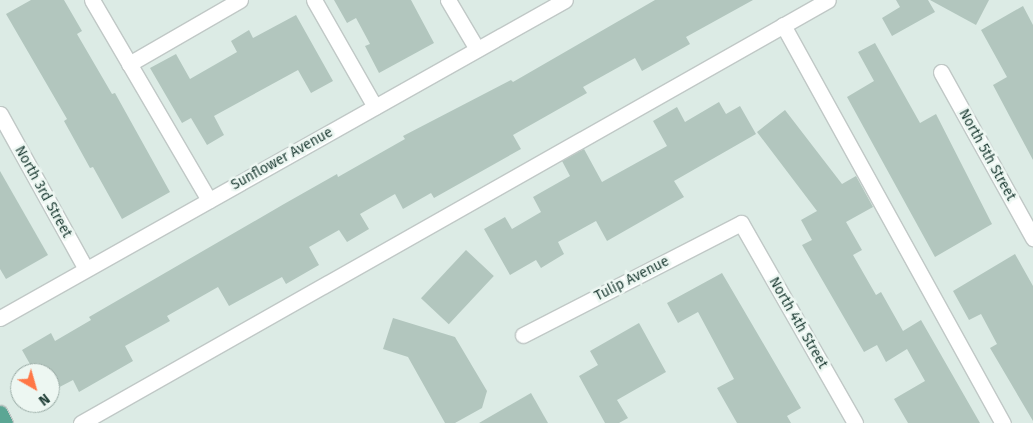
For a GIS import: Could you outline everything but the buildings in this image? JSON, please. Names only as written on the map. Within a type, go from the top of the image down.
[{"type":"main road","points":[[0,413],[6,423]]},
{"type":"street","points":[[92,0],[209,200]]},
{"type":"street","points":[[129,64],[240,0]]},
{"type":"street","points":[[314,0],[375,106]]},
{"type":"street","points":[[448,0],[477,49]]},
{"type":"street","name":"Sunflower Avenue","points":[[0,318],[565,0]]},
{"type":"street","points":[[81,423],[828,0]]},
{"type":"street","points":[[783,25],[1004,423]]},
{"type":"street","name":"North 5th Street","points":[[941,72],[1033,238]]},
{"type":"street","name":"North 3rd Street","points":[[0,114],[86,269]]},
{"type":"street","name":"Tulip Avenue","points":[[523,335],[741,223]]},
{"type":"street","name":"North 4th Street","points":[[741,223],[855,423]]}]
